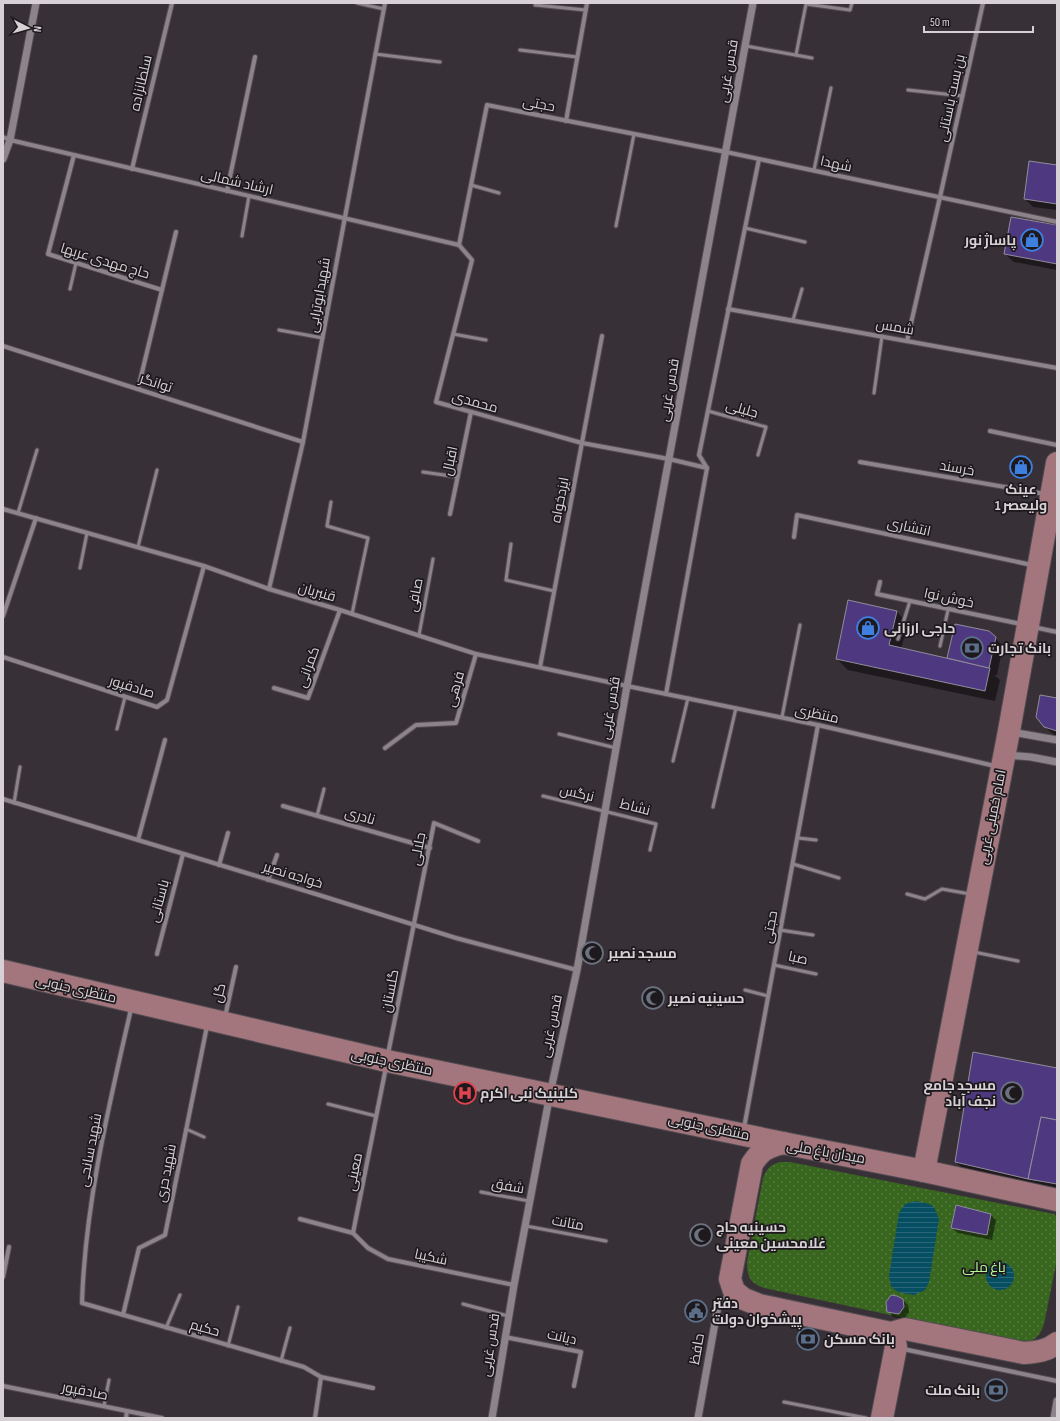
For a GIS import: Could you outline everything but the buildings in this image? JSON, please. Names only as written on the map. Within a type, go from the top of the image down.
[{"type":"main road","name":"امام خمینی غربی","points":[[924,1171],[1009,731],[1038,566],[1054,496],[1057,463]]},
{"type":"main road","name":"منتظری جنوبی","points":[[3,972],[387,1061],[783,1142]]},
{"type":"main road","name":"میدان باغ ملی","points":[[734,1292],[730,1279],[752,1164],[758,1154],[768,1147],[783,1142],[1057,1200]]},
{"type":"main road","points":[[734,1292],[744,1299],[759,1305],[894,1340]]},
{"type":"main road","points":[[882,1418],[894,1340],[905,1329],[1024,1353],[1040,1352],[1050,1348],[1057,1342]]},
{"type":"street","points":[[3,159],[36,3]]},
{"type":"street","name":"سلطانزاده","points":[[132,169],[172,3]]},
{"type":"street","name":"شهیدابوترابی","points":[[269,589],[303,442],[385,3]]},
{"type":"street","points":[[566,121],[587,3]]},
{"type":"street","name":"قدس غربی","points":[[492,1418],[508,1316],[550,1094],[577,970],[627,686],[753,3]]},
{"type":"street","name":"بن بست باستانی","points":[[940,197],[983,3]]},
{"type":"street","points":[[227,191],[255,57]]},
{"type":"street","name":"حجتی","points":[[459,246],[487,106],[726,152]]},
{"type":"street","name":"ارشاد شمالی","points":[[7,138],[459,246]]},
{"type":"street","name":"شهدا","points":[[726,152],[1057,222]]},
{"type":"street","name":"حاج مهدی عربها","points":[[74,155],[48,254],[162,290]]},
{"type":"street","points":[[666,694],[707,468],[699,455],[759,159]]},
{"type":"street","points":[[907,341],[940,197]]},
{"type":"street","points":[[138,389],[176,232]]},
{"type":"street","name":"محمدی","points":[[459,246],[472,260],[436,402],[582,443],[669,459],[707,468]]},
{"type":"street","name":"شمس","points":[[728,309],[1057,368]]},
{"type":"street","name":"ایزدخواه","points":[[540,667],[602,336]]},
{"type":"street","name":"توانگر","points":[[3,346],[303,442]]},
{"type":"street","name":"اقبال","points":[[450,514],[471,412]]},
{"type":"street","points":[[990,431],[1057,445]]},
{"type":"street","name":"خرسند","points":[[860,462],[1054,496]]},
{"type":"street","name":"قنبریان","points":[[3,509],[204,566],[269,589],[340,610],[476,654],[627,686]]},
{"type":"street","name":"انتشاری","points":[[794,537],[797,514],[1038,566]]},
{"type":"street","points":[[3,616],[36,518]]},
{"type":"street","name":"صادقپور","points":[[3,657],[157,707],[168,700],[204,566]]},
{"type":"street","name":"خوش نوا","points":[[880,582],[877,594],[1057,632]]},
{"type":"street","name":"کمرانی","points":[[274,688],[308,698],[340,610]]},
{"type":"street","name":"فرهی","points":[[385,748],[416,725],[456,723],[476,654]]},
{"type":"street","name":"منتظری","points":[[627,686],[1003,761]]},
{"type":"street","name":"حجتی","points":[[743,1134],[818,725]]},
{"type":"street","points":[[1009,731],[1057,740]]},
{"type":"street","points":[[138,840],[165,740]]},
{"type":"street","points":[[1003,761],[1031,757],[1057,762]]},
{"type":"street","name":"خواجه نصیر","points":[[3,799],[456,938],[577,970]]},
{"type":"street","name":"نادری","points":[[283,806],[430,848]]},
{"type":"street","name":"جلالی","points":[[414,925],[434,823],[478,841]]},
{"type":"street","points":[[219,865],[228,833]]},
{"type":"street","name":"باستانی","points":[[157,954],[182,854]]},
{"type":"street","points":[[268,880],[277,854]]},
{"type":"street","name":"گلستان","points":[[387,1061],[414,925]]},
{"type":"street","name":"گل","points":[[216,1021],[236,967]]},
{"type":"street","name":"شهید سانحی","points":[[82,1303],[83,1263],[93,1191],[115,1080],[133,1002]]},
{"type":"street","name":"شهید حری","points":[[123,1315],[139,1248],[165,1235],[186,1129],[216,1021]]},
{"type":"street","name":"معینی","points":[[353,1233],[387,1061]]},
{"type":"street","points":[[300,1219],[353,1233]]},
{"type":"street","name":"شکیبا","points":[[353,1233],[368,1248],[388,1259],[514,1285]]},
{"type":"street","points":[[3,1277],[9,1247]]},
{"type":"street","name":"حافظ","points":[[698,1418],[718,1306],[734,1292]]},
{"type":"street","name":"حکیم","points":[[82,1303],[304,1367],[321,1377],[373,1388]]},
{"type":"street","name":"دیانت","points":[[505,1337],[581,1352],[574,1386]]},
{"type":"street","points":[[894,1340],[1057,1381]]},
{"type":"street","points":[[315,1418],[321,1377]]},
{"type":"street","name":"صادقپور","points":[[3,1386],[162,1418]]},
{"type":"street","points":[[1054,1418],[1057,1401]]},
{"type":"street","points":[[126,1418],[127,1411]]},
{"type":"lane","points":[[357,3],[384,8]]},
{"type":"lane","points":[[796,55],[806,4],[850,10],[852,3]]},
{"type":"lane","points":[[535,5],[586,10]]},
{"type":"lane","points":[[746,46],[812,58]]},
{"type":"lane","points":[[520,50],[578,57]]},
{"type":"lane","points":[[376,54],[440,62]]},
{"type":"lane","points":[[814,170],[831,88]]},
{"type":"lane","points":[[908,90],[963,96]]},
{"type":"lane","points":[[616,226],[634,134]]},
{"type":"lane","points":[[471,185],[499,193]]},
{"type":"lane","points":[[242,236],[249,196]]},
{"type":"lane","points":[[745,228],[804,242]]},
{"type":"lane","points":[[70,289],[76,263]]},
{"type":"lane","points":[[793,320],[802,289]]},
{"type":"lane","points":[[279,330],[323,338]]},
{"type":"lane","points":[[453,334],[486,340]]},
{"type":"lane","points":[[874,393],[882,336]]},
{"type":"lane","name":"جلیلی","points":[[708,411],[766,428],[758,455]]},
{"type":"lane","points":[[18,513],[36,450]]},
{"type":"lane","points":[[138,548],[157,470]]},
{"type":"lane","points":[[423,472],[458,477]]},
{"type":"lane","points":[[331,502],[327,526],[368,538],[352,614]]},
{"type":"lane","points":[[80,568],[87,533]]},
{"type":"lane","points":[[511,544],[506,580],[554,591]]},
{"type":"lane","name":"صافی","points":[[419,635],[433,559]]},
{"type":"lane","points":[[898,639],[910,601]]},
{"type":"lane","points":[[940,646],[948,610]]},
{"type":"lane","points":[[782,718],[800,625]]},
{"type":"lane","points":[[117,729],[125,697]]},
{"type":"lane","points":[[673,762],[688,698]]},
{"type":"lane","points":[[713,807],[736,708]]},
{"type":"lane","points":[[559,734],[616,748]]},
{"type":"lane","points":[[14,803],[20,767]]},
{"type":"lane","points":[[317,816],[324,789]]},
{"type":"lane","name":"نرگس","points":[[543,796],[605,811]]},
{"type":"lane","name":"نشاط","points":[[605,811],[656,824],[650,850]]},
{"type":"lane","points":[[798,838],[816,840]]},
{"type":"lane","points":[[793,864],[839,878]]},
{"type":"lane","points":[[907,894],[925,899],[942,889],[978,895]]},
{"type":"lane","points":[[780,930],[813,936]]},
{"type":"lane","points":[[967,951],[1018,961]]},
{"type":"lane","name":"صبا","points":[[774,965],[816,974]]},
{"type":"lane","points":[[745,990],[768,996]]},
{"type":"lane","points":[[328,1104],[376,1116]]},
{"type":"lane","points":[[186,1129],[204,1137]]},
{"type":"lane","name":"شفق","points":[[481,1192],[530,1201]]},
{"type":"lane","name":"متانت","points":[[526,1226],[606,1241]]},
{"type":"lane","points":[[166,1328],[180,1295]]},
{"type":"lane","points":[[463,1304],[508,1316]]},
{"type":"lane","points":[[228,1346],[238,1307]]},
{"type":"lane","points":[[281,1361],[290,1328]]},
{"type":"lane","points":[[104,1406],[109,1380]]},
{"type":"lane","points":[[784,1402],[866,1418]]},
{"type":"green space","name":"باغ ملی","points":[[781,1162],[790,1162],[1054,1214],[1057,1217],[1057,1259],[1044,1324],[1041,1332],[1034,1339],[1022,1343],[764,1288],[755,1284],[750,1279],[747,1262],[763,1178],[770,1167]]},
{"type":"water","points":[[916,1201],[929,1204],[934,1207],[939,1219],[929,1282],[925,1290],[914,1295],[901,1293],[895,1290],[891,1286],[889,1276],[899,1213],[905,1204]]},
{"type":"water","points":[[1000,1262],[1010,1266],[1014,1276],[1010,1286],[1000,1290],[990,1286],[986,1276],[990,1266]]},
{"type":"place","name":"پاساژ نور","points":[[1032,240]]},
{"type":"place","name":"عینک ولیعصر 1","points":[[1021,467]]},
{"type":"place","name":"حاجی ارزانی","points":[[868,628]]},
{"type":"place","name":"بانک تجارت","points":[[972,648]]},
{"type":"place","name":"مسجد نصیر","points":[[592,953]]},
{"type":"place","name":"حسینیه نصیر","points":[[653,998]]},
{"type":"place","name":"کلینیک نبی اکرم","points":[[465,1093]]},
{"type":"place","name":"مسجد جامع نجف آباد","points":[[1012,1093]]},
{"type":"place","name":"حسینیه حاج غلامحسین معینی","points":[[701,1235]]},
{"type":"place","name":"دفتر پیشخوان دولت","points":[[696,1311]]},
{"type":"place","name":"بانک مسکن","points":[[808,1339]]},
{"type":"place","name":"بانک ملت","points":[[996,1390]]}]
